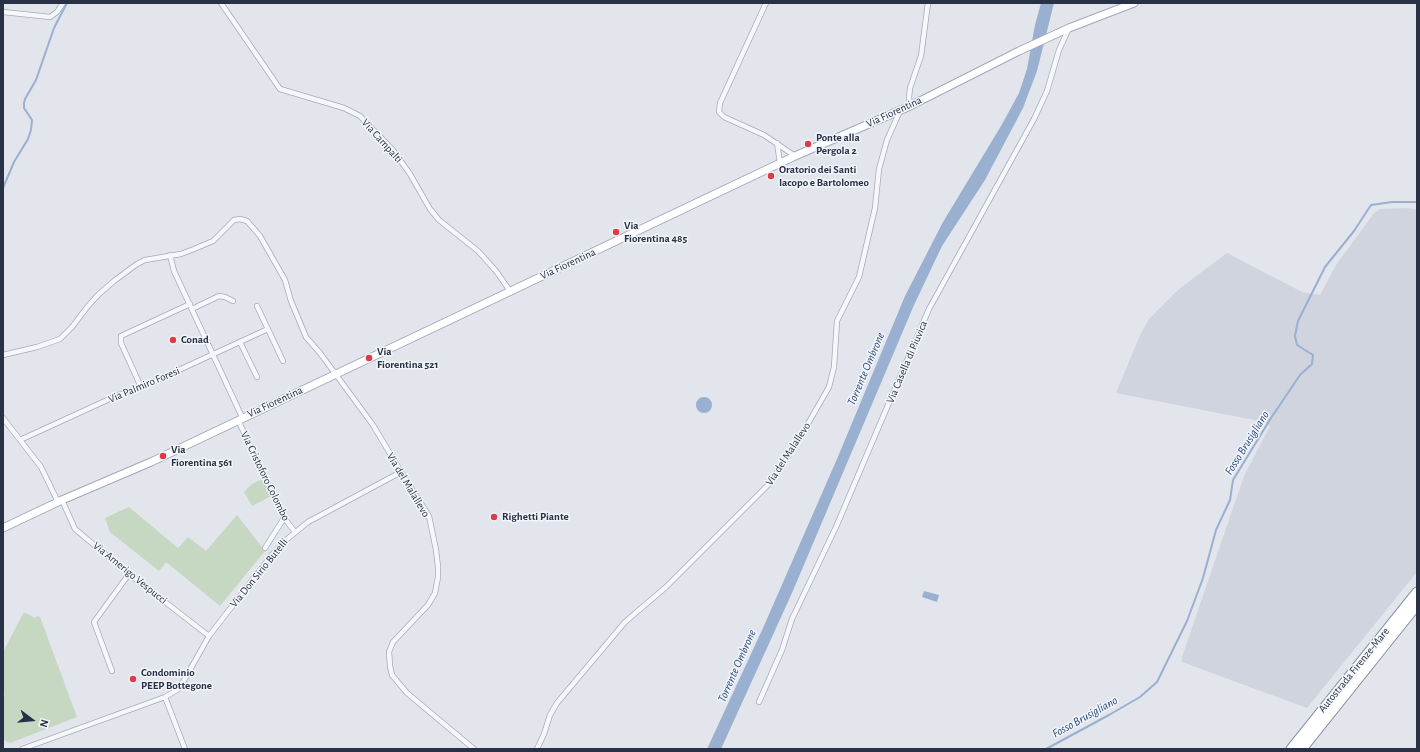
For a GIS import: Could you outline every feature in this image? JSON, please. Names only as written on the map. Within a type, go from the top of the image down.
[{"type":"highway","name":"Autostrada Firenze-Mare","points":[[1291,749],[1417,592]]},
{"type":"highway","name":"Autostrada Firenze-Mare","points":[[1302,749],[1417,605]]},
{"type":"main road","name":"Via Fiorentina","points":[[3,528],[60,501],[151,462],[240,418],[795,156],[910,106],[1066,29],[1134,3]]},
{"type":"street","points":[[3,12],[50,17],[57,12],[63,3]]},
{"type":"street","name":"Via Campalti","points":[[221,3],[280,89],[344,108],[360,116],[393,150],[410,174],[430,209],[439,220],[478,251],[496,271],[510,291]]},
{"type":"street","points":[[766,3],[720,102],[719,112],[722,116],[757,131],[795,156]]},
{"type":"street","points":[[910,106],[910,88],[921,56],[928,3]]},
{"type":"street","name":"Via Casella di Piuvica","points":[[759,702],[782,650],[792,620],[836,527],[929,309],[1034,119],[1047,91],[1066,29]]},
{"type":"street","name":"Via del Malallevo","points":[[537,749],[550,715],[557,703],[625,622],[678,576],[770,484],[798,441],[829,387],[832,380],[834,367],[837,321],[859,277],[875,208],[879,169],[887,140],[900,110]]},
{"type":"street","points":[[777,143],[780,163]]},
{"type":"street","name":"Via del Malallevo","points":[[170,256],[186,252],[212,241],[234,220],[240,218],[247,221],[260,236],[285,280],[291,301],[306,337],[320,353],[373,425],[429,516],[436,550],[438,576],[433,598],[393,642],[389,652],[390,666],[392,675],[412,699],[474,749]]},
{"type":"street","points":[[3,355],[37,347],[60,339],[72,327],[88,306],[114,281],[145,260],[170,256]]},
{"type":"street","name":"Via Cristoforo Colombo","points":[[170,256],[172,265],[213,354],[284,518],[295,532]]},
{"type":"street","points":[[141,387],[120,339],[122,335],[219,296],[223,296],[233,301]]},
{"type":"street","points":[[257,306],[283,361]]},
{"type":"street","name":"Via Palmiro Foresi","points":[[20,440],[268,329]]},
{"type":"street","points":[[240,342],[257,377]]},
{"type":"street","name":"Via Amerigo Vespucci","points":[[3,418],[41,467],[75,529],[209,636]]},
{"type":"street","name":"Via Don Sirio Butelli","points":[[22,749],[166,697],[177,690],[182,684],[209,636],[271,556],[295,532],[321,514],[401,472]]},
{"type":"street","points":[[265,548],[284,518]]},
{"type":"street","points":[[112,671],[94,622],[130,574]]},
{"type":"street","points":[[166,697],[185,749]]},
{"type":"shaded area","points":[[1409,208],[1417,210],[1417,572],[1307,708],[1182,662],[1182,657],[1244,476],[1270,426],[1259,421],[1116,393],[1140,335],[1149,319],[1179,289],[1227,253],[1302,292],[1320,295],[1336,265],[1374,213],[1380,209]]},
{"type":"green space","points":[[262,479],[271,496],[252,506],[244,492],[252,484]]},
{"type":"green space","points":[[129,507],[178,548],[188,537],[206,551],[237,515],[265,551],[220,606],[166,562],[159,571],[110,532],[105,518]]},
{"type":"green space","points":[[24,612],[35,618],[37,616],[40,617],[77,717],[10,743],[3,740],[3,696],[5,695],[3,688],[3,652]]},
{"type":"water","points":[[1041,3],[1054,3],[1037,71],[1023,108],[985,180],[942,246],[914,305],[792,593],[721,749],[707,749],[763,628],[837,459],[905,296],[943,222],[1001,126],[1019,93],[1027,69],[1035,25]]},
{"type":"water","points":[[701,397],[707,397],[712,402],[710,411],[707,413],[701,413],[696,408],[696,402]]},
{"type":"water","points":[[924,591],[939,595],[937,602],[922,597]]},
{"type":"waterway","points":[[3,188],[14,162],[28,139],[31,130],[32,120],[24,108],[25,99],[36,80],[54,28],[67,3]]},
{"type":"waterway","name":"Fosso Brusigliano","points":[[1046,749],[1140,697],[1157,682],[1187,621],[1203,578],[1216,530],[1230,500],[1233,480],[1271,418],[1300,375],[1312,364],[1313,355],[1297,345],[1295,336],[1298,321],[1325,267],[1354,231],[1371,205],[1392,202],[1417,202]]},
{"type":"place","name":"Ponte alla Pergola 2","points":[[808,144]]},
{"type":"place","name":"Oratorio dei Santi Iacopo e Bartolomeo","points":[[771,176]]},
{"type":"place","name":"Via Fiorentina 485","points":[[616,232]]},
{"type":"place","name":"Conad","points":[[173,340]]},
{"type":"place","name":"Via Fiorentina 521","points":[[369,358]]},
{"type":"place","name":"Via Fiorentina 561","points":[[163,456]]},
{"type":"place","name":"Righetti Piante","points":[[494,517]]},
{"type":"place","name":"Condominio PEEP Bottegone","points":[[133,679]]},
{"type":"water label","name":"Torrente Ombrone","points":[[866,369]]},
{"type":"water label","name":"Torrente Ombrone","points":[[737,666]]}]
